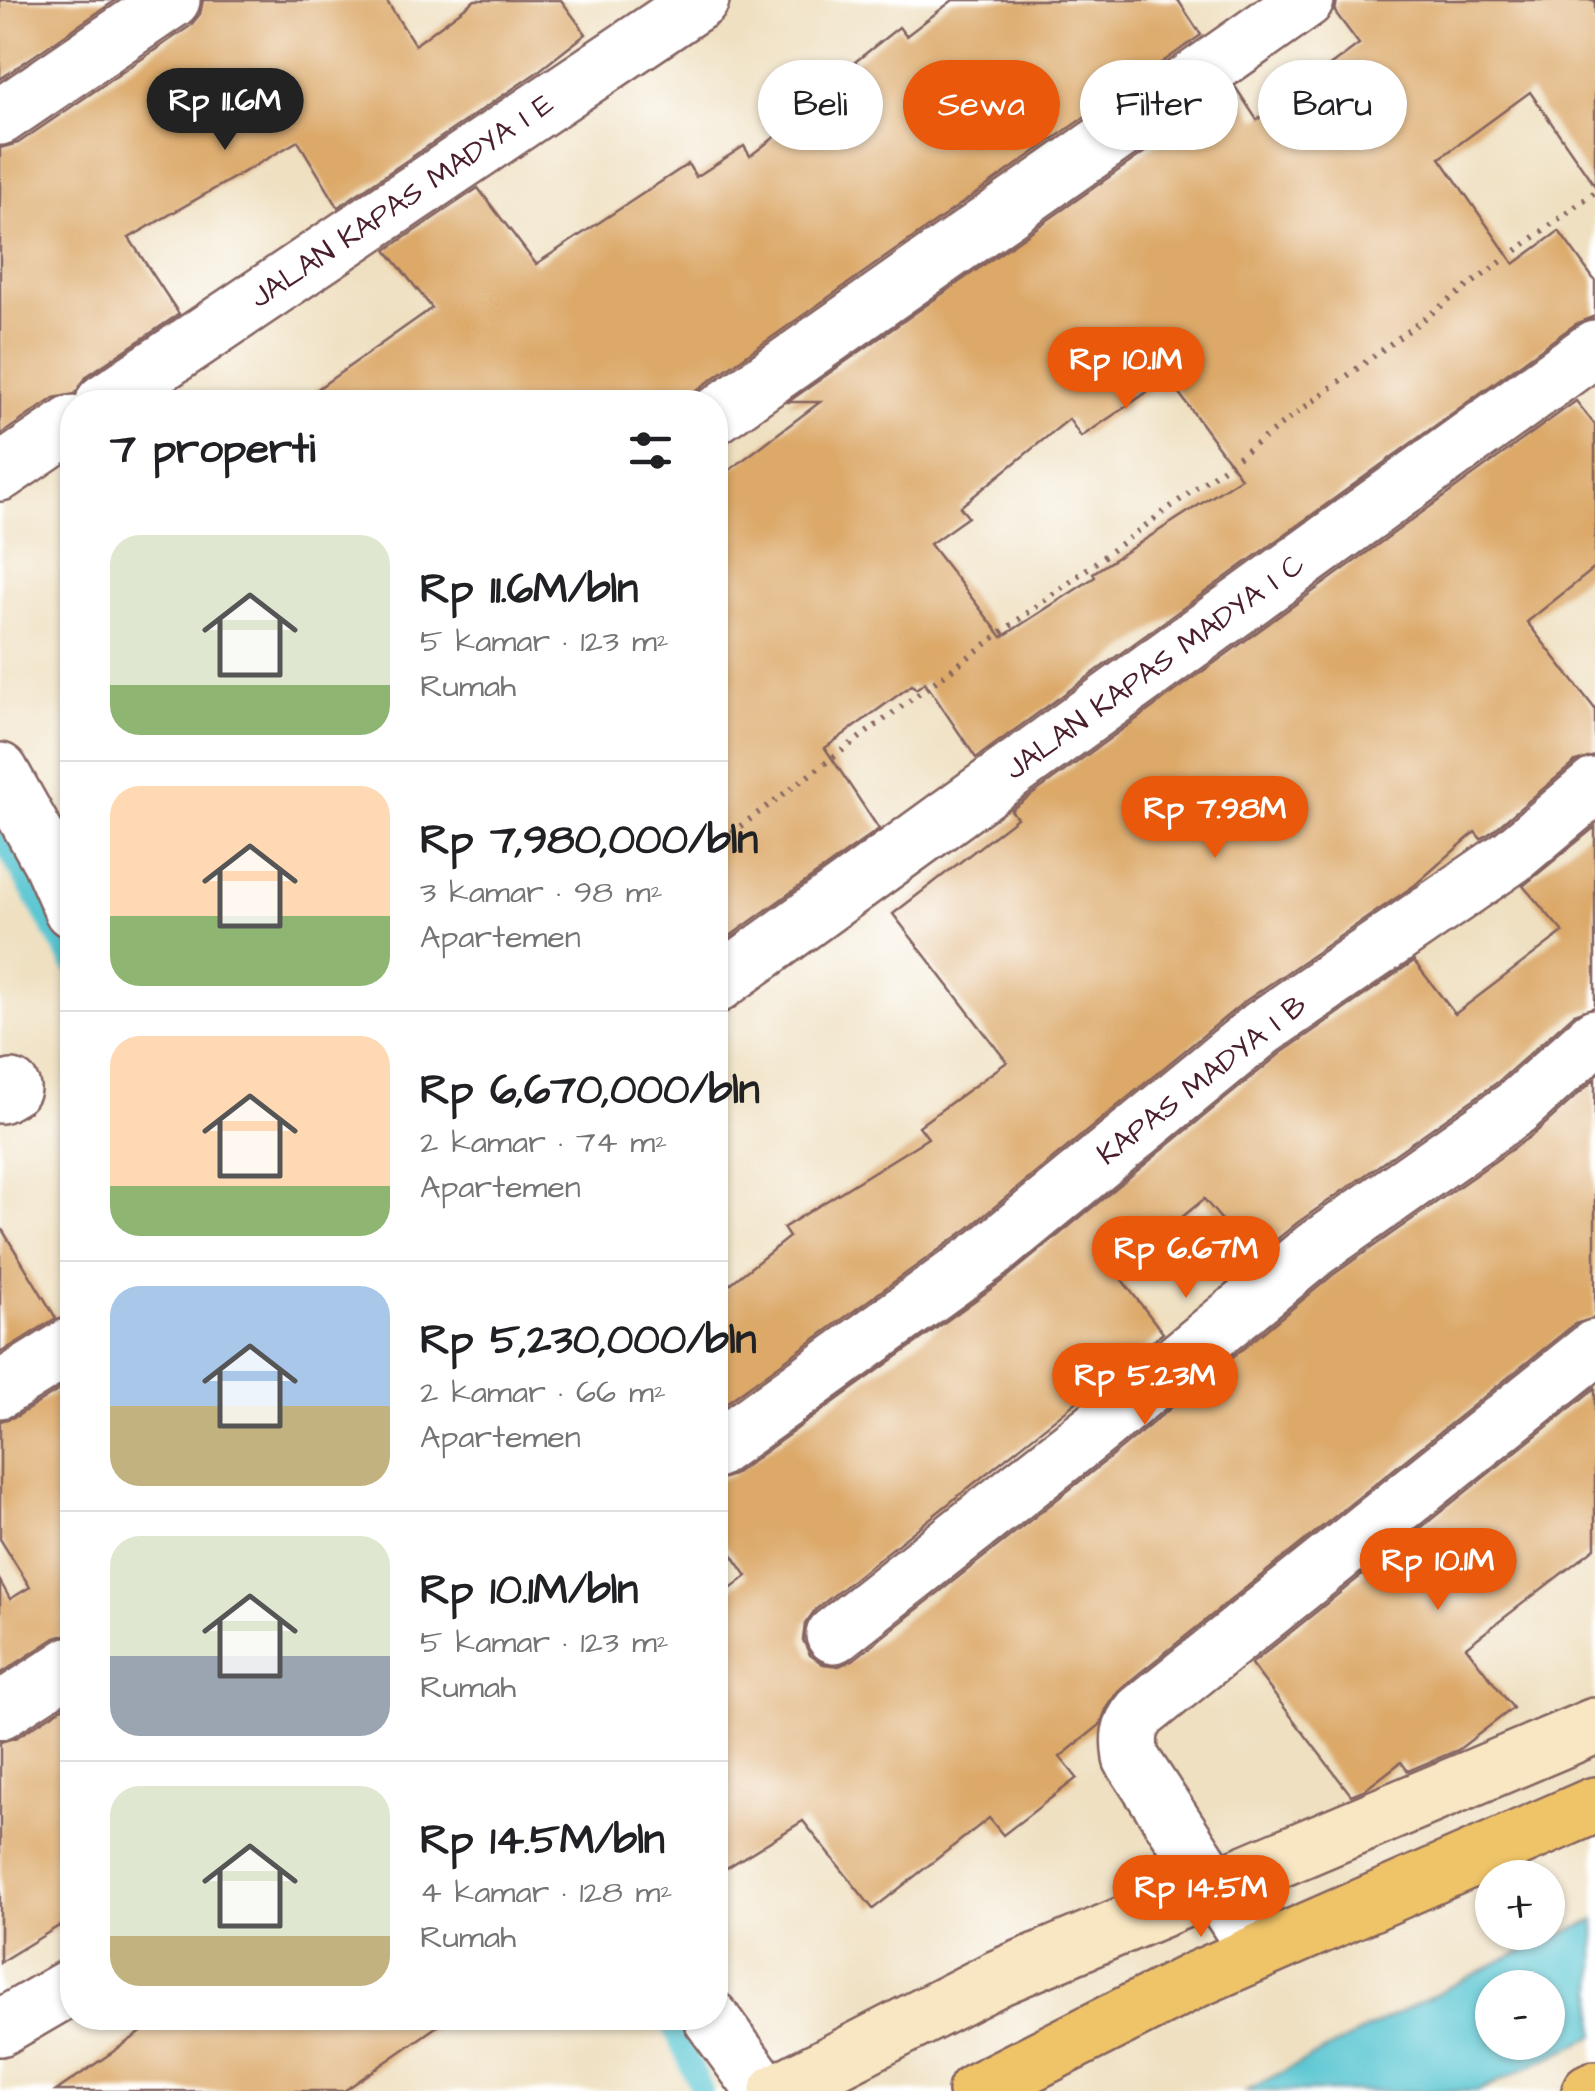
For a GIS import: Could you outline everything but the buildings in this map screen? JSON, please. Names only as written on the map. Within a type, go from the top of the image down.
[{"type":"highway","points":[[976,2091],[1195,1980],[1595,1805]]},
{"type":"main road","points":[[778,2091],[998,1978],[1595,1726]]},
{"type":"street","points":[[0,117],[172,0]]},
{"type":"street","name":"JALAN KAPAS MADYA I E","points":[[122,390],[701,0]]},
{"type":"street","points":[[728,407],[1306,0]]},
{"type":"street","name":"JALAN KAPAS MADYA I C","points":[[728,977],[1595,348]]},
{"type":"street","points":[[0,472],[60,432]]},
{"type":"street","points":[[0,771],[60,853]]},
{"type":"street","name":"KAPAS MADYA I B","points":[[728,1441],[988,1253],[1262,1028],[1512,856],[1595,786]]},
{"type":"street","points":[[834,1635],[1315,1249],[1517,1107],[1595,1037]]},
{"type":"street","points":[[1258,1952],[1131,1758],[1128,1739],[1132,1723],[1595,1348]]},
{"type":"street","points":[[0,1390],[60,1353]]},
{"type":"street","points":[[0,1711],[60,1672]]},
{"type":"street","points":[[0,2028],[60,1993]]},
{"type":"street","points":[[720,2030],[764,2091]]},
{"type":"path","points":[[728,835],[1595,192]]},
{"type":"water","points":[[1595,1920],[1595,2036],[1565,2050],[1565,1970],[1483,1970],[1526,1950],[1565,1950],[1565,1933]]},
{"type":"water","points":[[1475,1974],[1475,2060],[1544,2060],[1478,2091],[1245,2091]]},
{"type":"waterway","points":[[0,835],[60,941]]},
{"type":"waterway","points":[[675,2030],[702,2091]]}]
